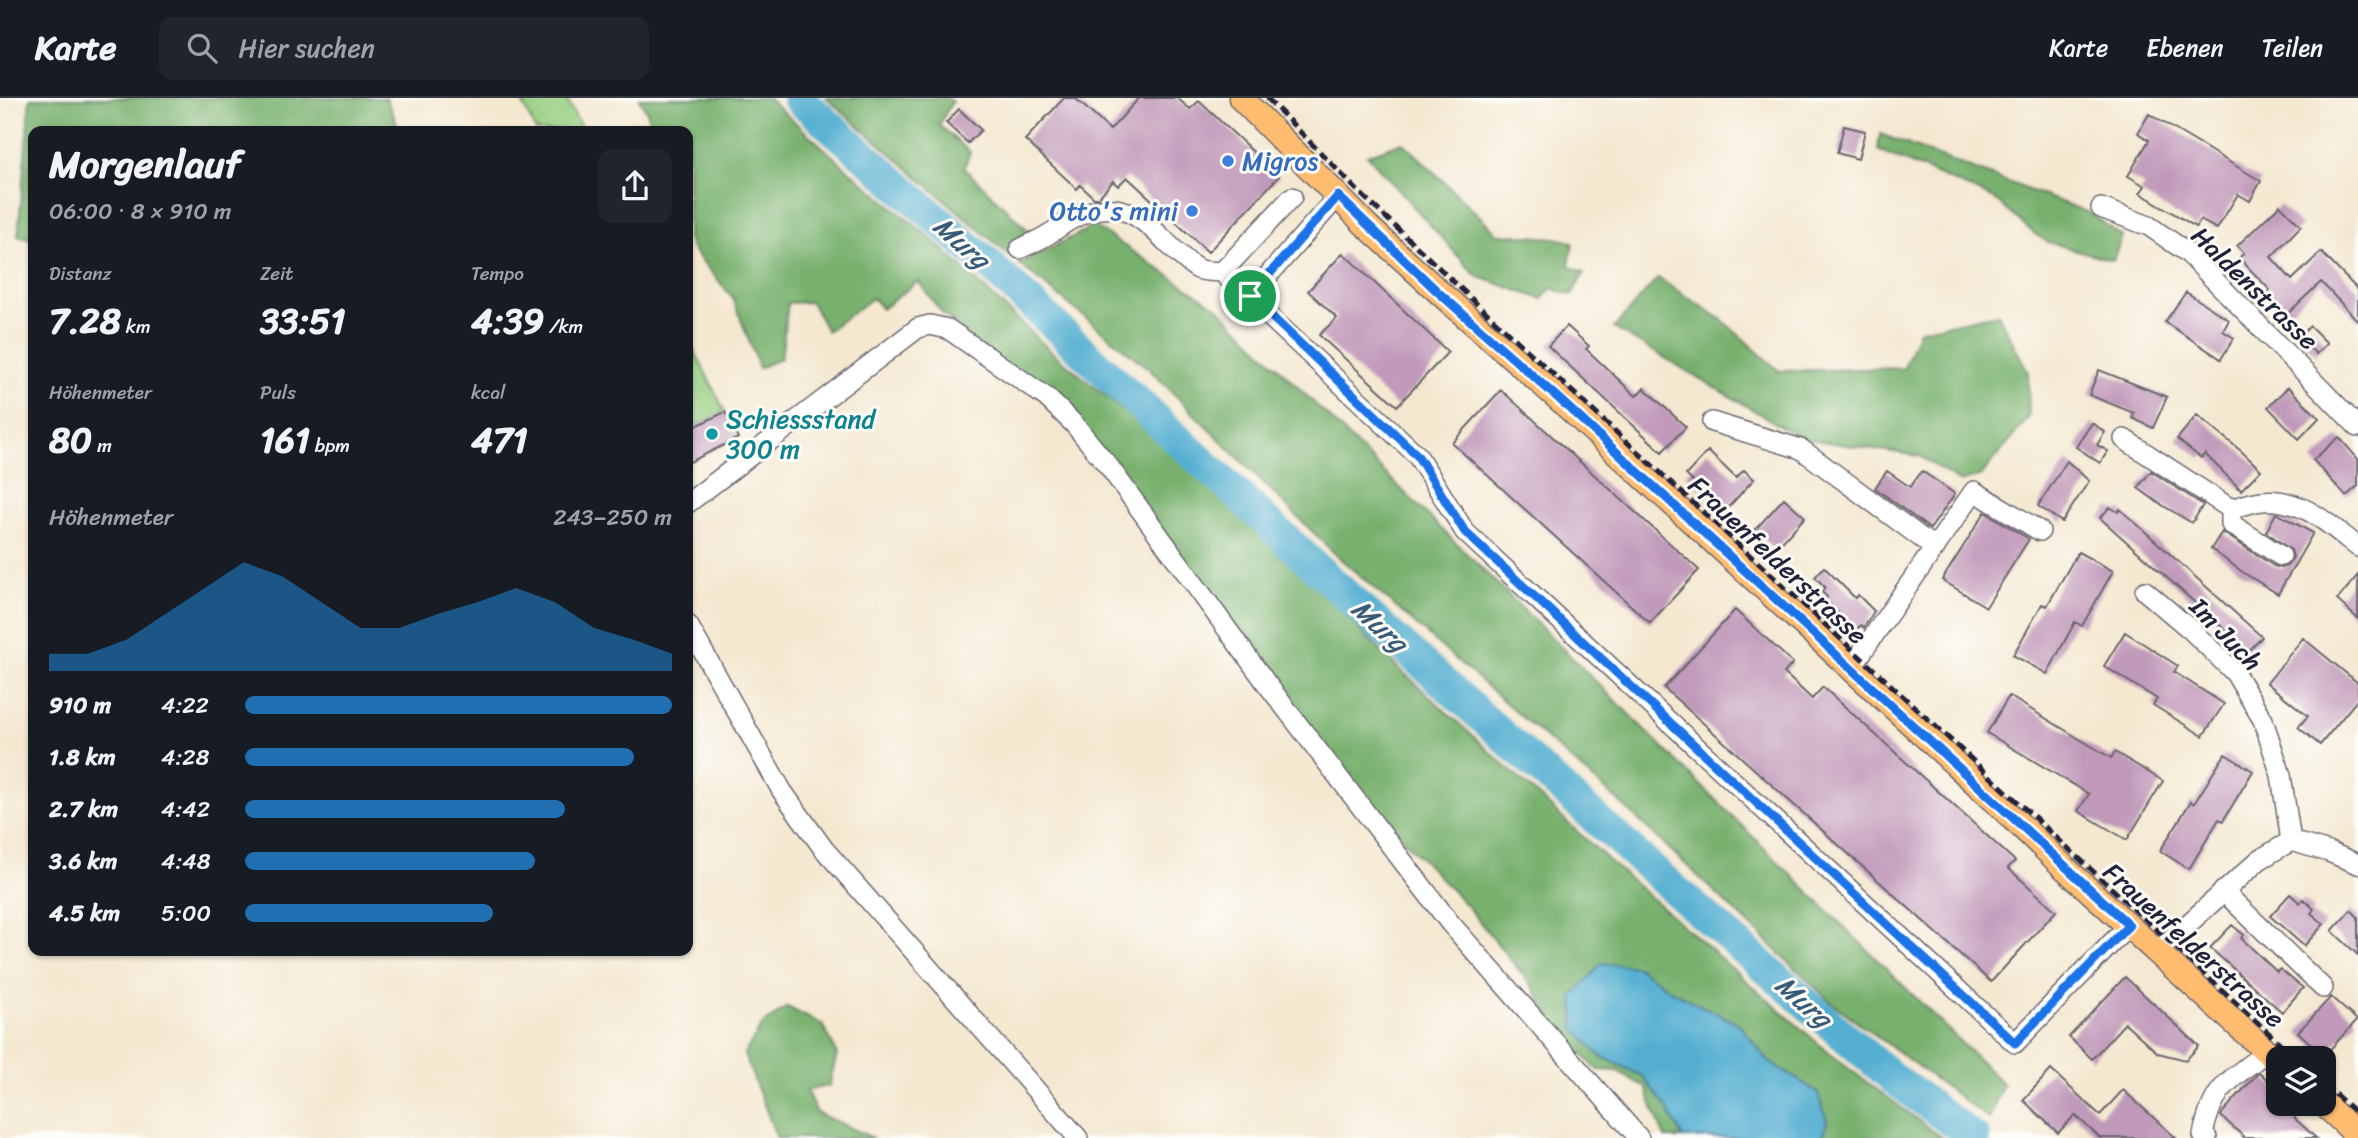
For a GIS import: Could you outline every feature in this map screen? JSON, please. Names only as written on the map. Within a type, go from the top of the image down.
[{"type":"main road","name":"Frauenfelderstrasse","points":[[1241,98],[1438,292],[1522,365],[2266,1051]]},
{"type":"main road","points":[[2336,1115],[2358,1136]]},
{"type":"street","points":[[1250,296],[1338,196]]},
{"type":"street","points":[[1222,272],[1292,197]]},
{"type":"street","points":[[1020,249],[1048,235],[1070,218],[1110,208],[1139,216],[1198,270],[1222,272],[1417,455],[1465,532],[2015,1043],[2129,925]]},
{"type":"street","name":"Haldenstrasse","points":[[2101,208],[2149,226],[2188,253],[2358,427]]},
{"type":"street","points":[[693,499],[899,336],[930,325],[948,329],[1046,397],[1074,424],[1110,468],[1267,684],[1450,923],[1639,1138]]},
{"type":"street","points":[[1712,422],[1801,449],[1935,548]]},
{"type":"street","points":[[2124,439],[2231,509],[2262,500],[2286,502],[2320,516],[2358,547]]},
{"type":"street","points":[[1851,668],[1974,491],[2040,531]]},
{"type":"street","points":[[2231,509],[2231,524],[2281,556]]},
{"type":"street","name":"Im Juch","points":[[2145,591],[2191,630],[2235,673],[2263,720],[2281,775],[2291,841]]},
{"type":"street","points":[[693,634],[782,791],[823,848],[1078,1138]]},
{"type":"street","points":[[2158,952],[2259,860],[2291,841],[2358,864]]},
{"type":"street","points":[[2223,891],[2323,988]]},
{"type":"street","points":[[2207,1138],[2203,1135],[2208,1110],[2223,1085],[2266,1061]]},
{"type":"green space","points":[[30,98],[386,98],[398,126],[28,126],[28,239],[18,236]]},
{"type":"green space","points":[[520,98],[566,98],[580,126],[534,126]]},
{"type":"green space","points":[[639,98],[768,98],[936,243],[1052,352],[1157,438],[1304,574],[1393,663],[1616,867],[1836,1059],[1942,1138],[1823,1138],[1827,1121],[1817,1092],[1769,1062],[1739,1024],[1675,993],[1637,967],[1599,1055],[1642,1076],[1667,1108],[1683,1138],[1665,1138],[1645,1087],[1617,1071],[1597,1070],[1554,1024],[1533,987],[1466,905],[1336,770],[1112,460],[942,313],[918,281],[882,309],[873,298],[827,331],[811,302],[788,303],[781,358],[759,368],[733,298],[693,250],[693,126],[651,126]]},
{"type":"green space","points":[[826,98],[948,98],[952,102],[939,125],[970,152],[964,168],[1036,238],[1009,255]]},
{"type":"green space","points":[[1880,134],[2087,212],[2122,236],[2113,260],[2048,242],[1993,198],[1878,150]]},
{"type":"green space","points":[[1403,142],[1498,234],[1573,242],[1569,266],[1584,273],[1572,295],[1551,288],[1542,299],[1476,276],[1367,155]]},
{"type":"green space","points":[[1094,226],[1217,307],[2003,1084],[1989,1119],[1832,1003],[1624,806],[1335,554],[1149,369],[1019,264]]},
{"type":"green space","points":[[1658,278],[1721,319],[1779,371],[1904,368],[1919,330],[1998,314],[2028,372],[2029,417],[1981,476],[1960,482],[1919,456],[1801,438],[1614,328]]},
{"type":"green space","points":[[693,348],[725,412],[693,428]]},
{"type":"green space","points":[[787,1007],[823,1025],[837,1054],[829,1086],[806,1090],[817,1113],[873,1138],[777,1138],[744,1054],[763,1024]]},
{"type":"water","points":[[1602,963],[1637,967],[1675,993],[1739,1024],[1769,1062],[1817,1092],[1827,1121],[1823,1138],[1683,1138],[1667,1108],[1642,1076],[1599,1055],[1575,1029],[1573,996]]},
{"type":"building","points":[[1064,98],[1075,98],[1110,130],[1139,98],[1177,98],[1190,109],[1199,101],[1279,176],[1208,252],[1127,177],[1118,186],[1113,181],[1098,198],[1094,198],[1080,185],[1077,189],[1025,140]]},
{"type":"building","points":[[959,109],[981,130],[968,143],[946,123]]},
{"type":"building","points":[[2149,114],[2261,181],[2250,201],[2238,194],[2217,229],[2200,220],[2196,227],[2140,193],[2145,186],[2128,176],[2149,140],[2138,133]]},
{"type":"building","points":[[1844,126],[1865,131],[1858,159],[1837,153]]},
{"type":"building","points":[[2280,205],[2301,226],[2271,257],[2292,280],[2321,252],[2358,290],[2358,321],[2321,282],[2284,317],[2264,297],[2270,290],[2239,258],[2244,253],[2237,246]]},
{"type":"building","points":[[1343,253],[1448,352],[1397,406],[1319,335],[1337,318],[1308,291]]},
{"type":"building","points":[[2186,292],[2229,320],[2223,331],[2234,338],[2221,359],[2165,322]]},
{"type":"building","points":[[1567,326],[1589,346],[1586,349],[1636,396],[1644,388],[1686,427],[1662,452],[1548,346]]},
{"type":"building","points":[[2310,326],[2327,343],[2316,354],[2299,337]]},
{"type":"building","points":[[2099,370],[2167,397],[2153,428],[2132,418],[2134,413],[2089,395]]},
{"type":"building","points":[[2288,387],[2319,418],[2299,439],[2268,407]]},
{"type":"building","points":[[1501,390],[1699,570],[1650,623],[1452,443]]},
{"type":"building","name":"Schiessstand 300 m","points":[[725,412],[738,438],[693,460],[693,428]]},
{"type":"building","points":[[2197,415],[2261,470],[2241,490],[2205,454],[2201,458],[2177,439]]},
{"type":"building","points":[[2092,423],[2105,432],[2097,445],[2108,451],[2100,463],[2076,447]]},
{"type":"building","points":[[2339,437],[2358,459],[2358,486],[2346,496],[2313,460]]},
{"type":"building","points":[[1708,451],[1736,478],[1744,470],[1754,479],[1725,511],[1686,475]]},
{"type":"building","points":[[2067,461],[2089,481],[2062,522],[2038,506]]},
{"type":"building","points":[[1887,471],[1910,487],[1922,471],[1955,494],[1930,529],[1875,488]]},
{"type":"building","points":[[2151,471],[2203,505],[2192,523],[2138,488]]},
{"type":"building","points":[[1784,498],[1805,517],[1775,550],[1754,531]]},
{"type":"building","points":[[2110,507],[2118,512],[2120,509],[2262,637],[2249,651],[2100,518]]},
{"type":"building","points":[[1985,512],[2029,539],[1986,607],[1942,580]]},
{"type":"building","points":[[2276,513],[2313,533],[2278,594],[2211,549],[2222,532],[2274,566],[2287,566],[2293,557],[2291,550],[2266,532]]},
{"type":"building","points":[[2078,552],[2113,571],[2082,626],[2075,622],[2047,674],[2013,655],[2042,604],[2047,606]]},
{"type":"building","points":[[1824,567],[1855,598],[1858,595],[1874,611],[1864,628],[1861,625],[1856,630],[1824,599],[1827,597],[1822,592],[1825,587],[1815,577]]},
{"type":"building","points":[[2358,575],[2358,619],[2337,600]]},
{"type":"building","points":[[1735,610],[1793,663],[1784,673],[1812,699],[1823,687],[2015,861],[2008,868],[2056,911],[1991,982],[1664,688]]},
{"type":"building","points":[[2125,632],[2178,666],[2174,672],[2224,704],[2203,736],[2153,705],[2157,699],[2104,666]]},
{"type":"building","points":[[2303,638],[2358,683],[2358,699],[2320,745],[2298,727],[2308,716],[2267,683]]},
{"type":"building","points":[[2009,696],[2111,758],[2115,752],[2163,781],[2127,840],[2078,811],[2089,794],[1987,733]]},
{"type":"building","points":[[2225,754],[2253,771],[2223,821],[2219,819],[2189,869],[2160,851]]},
{"type":"building","points":[[2290,894],[2300,903],[2303,899],[2314,909],[2311,913],[2324,924],[2304,946],[2270,916]]},
{"type":"building","points":[[2351,910],[2358,917],[2358,955],[2332,931]]},
{"type":"building","points":[[2232,925],[2244,935],[2241,938],[2277,972],[2280,969],[2303,988],[2282,1012],[2210,948]]},
{"type":"building","points":[[2125,977],[2199,1046],[2186,1060],[2158,1053],[2125,1023],[2092,1059],[2069,1037]]},
{"type":"building","points":[[2331,997],[2357,1020],[2333,1046],[2313,1046],[2298,1032]]},
{"type":"building","points":[[2051,1070],[2100,1115],[2123,1090],[2176,1138],[2100,1138],[2075,1115],[2058,1133],[2023,1100]]},
{"type":"building","points":[[2259,1072],[2266,1079],[2266,1116],[2296,1116],[2294,1118],[2316,1138],[2245,1138],[2221,1116]]},
{"type":"waterway","name":"Murg","points":[[798,98],[988,264],[1360,608],[1684,898],[1894,1079],[1974,1138]]},
{"type":"railway","points":[[1267,98],[1359,192],[1476,303],[2283,1046]]},
{"type":"railway","points":[[2336,1095],[2358,1115]]},
{"type":"place","name":"Migros","points":[[1228,161]]},
{"type":"place","name":"Otto's mini","points":[[1192,211]]},
{"type":"place","name":"Schiessstand 300 m","points":[[712,434]]},
{"type":"route","points":[[1338,196],[1438,292],[1513,356],[2129,925],[2015,1043],[1465,532],[1417,455],[1250,296],[1338,196]]}]
